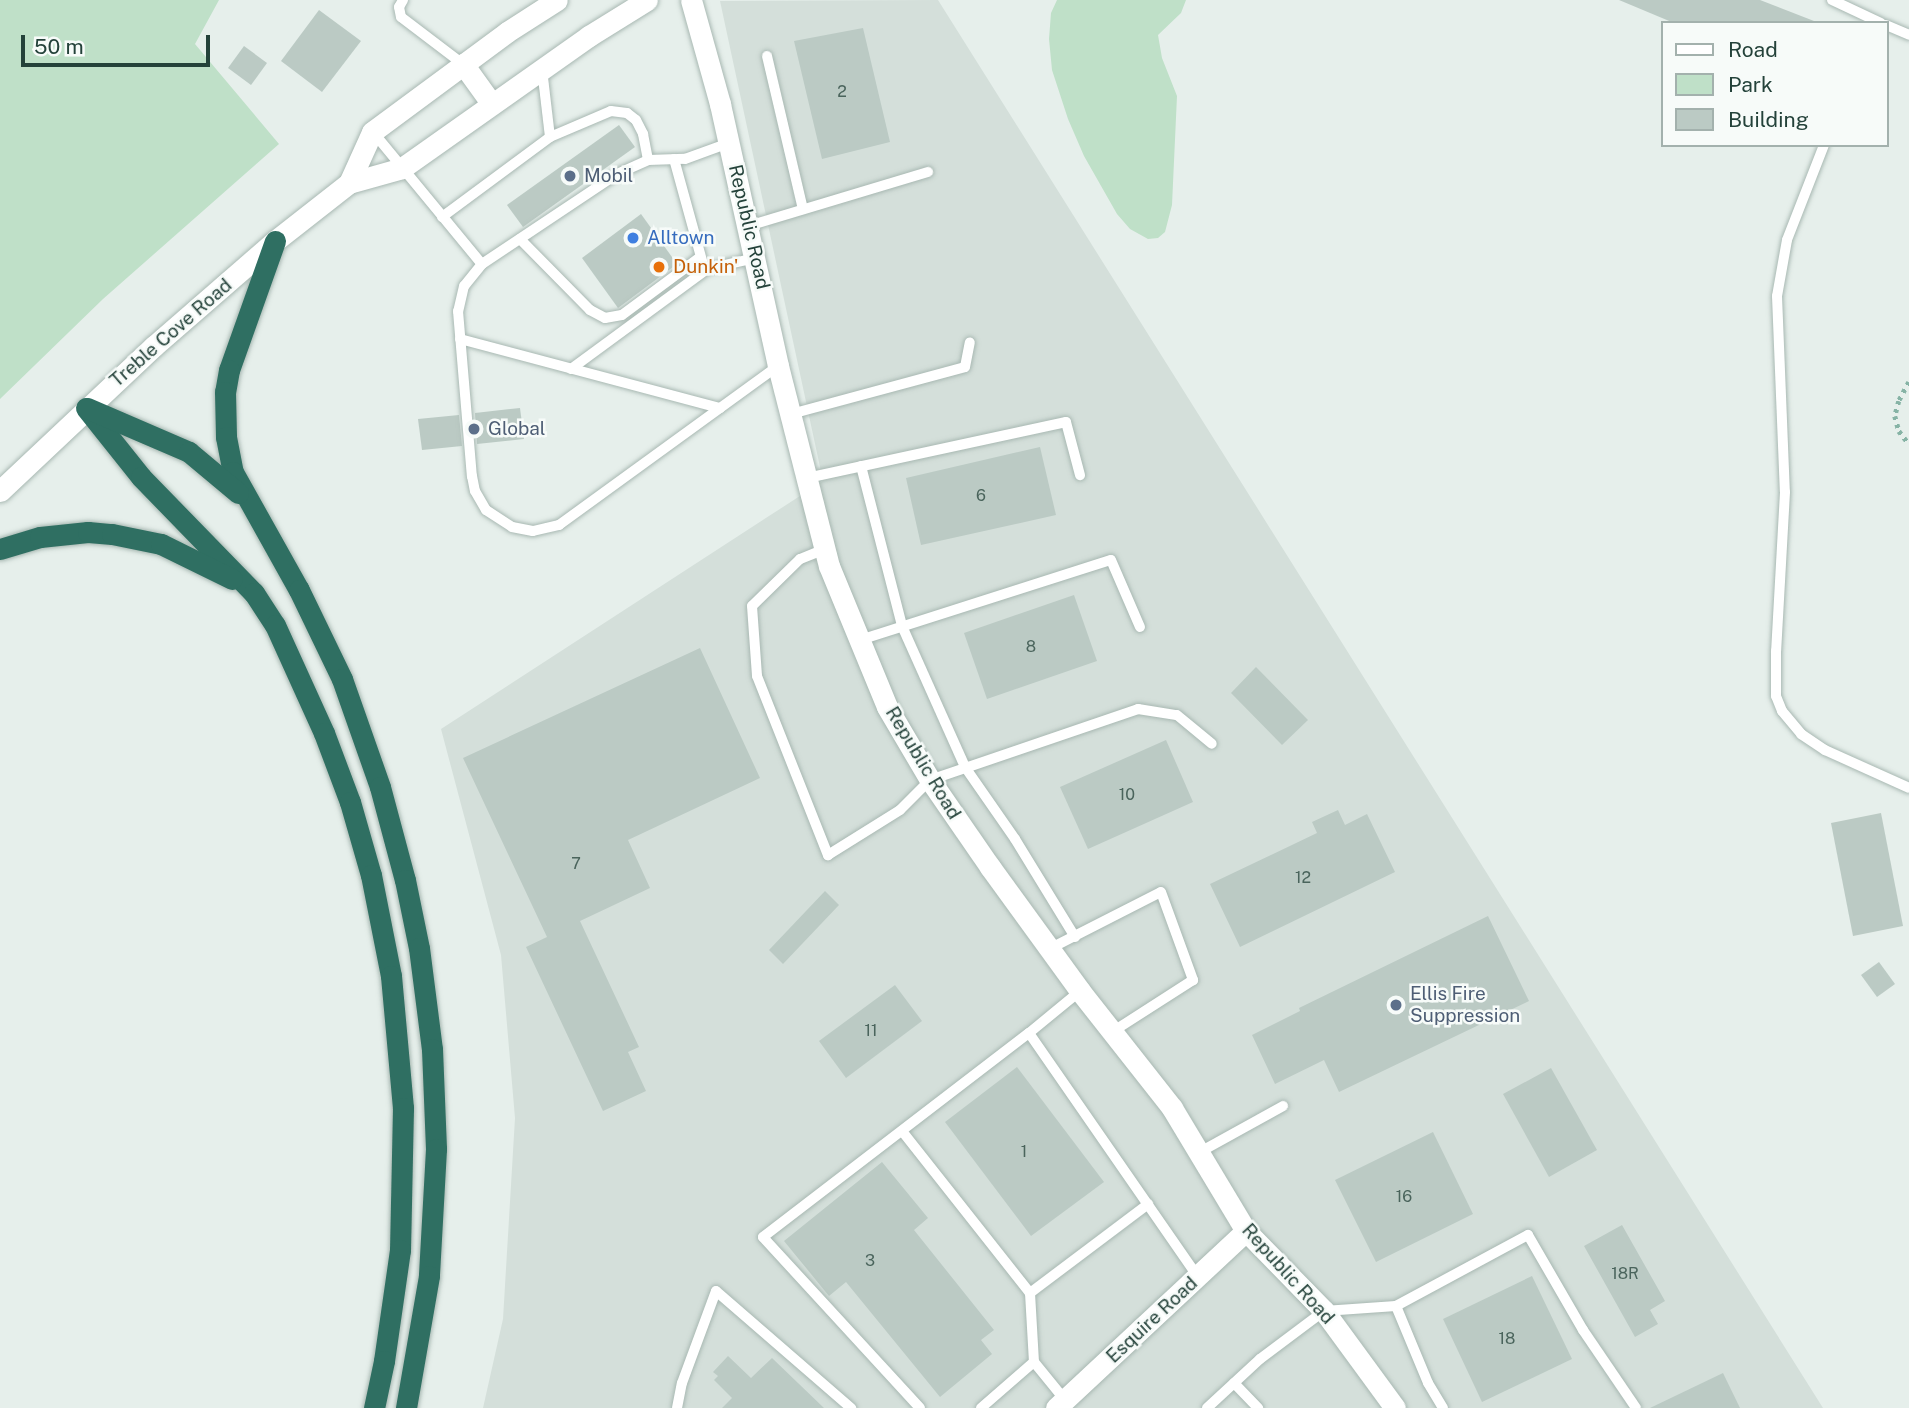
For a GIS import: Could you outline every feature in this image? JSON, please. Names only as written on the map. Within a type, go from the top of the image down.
[{"type":"highway","points":[[275,242],[233,355],[225,393],[229,454],[233,472],[249,504],[299,590],[342,679],[380,786],[405,880],[419,948],[432,1049],[436,1149],[429,1276],[406,1408]]},
{"type":"highway","points":[[86,408],[189,453],[249,504]]},
{"type":"highway","points":[[86,408],[141,477],[254,593],[293,660],[350,802],[371,875],[391,976],[403,1108],[403,1200],[394,1296],[374,1408]]},
{"type":"highway","points":[[0,549],[40,537],[88,532],[140,539],[161,544],[217,570],[254,593]]},
{"type":"street","name":"Treble Cove Road","points":[[349,183],[372,132],[463,64],[557,0]]},
{"type":"street","name":"Treble Cove Road","points":[[0,491],[86,408],[275,242],[349,183],[402,168],[491,103],[647,0]]},
{"type":"street","name":"Republic Road","points":[[691,0],[729,143],[778,366],[825,550],[887,707],[930,780],[1080,990],[1172,1108],[1246,1231],[1324,1311],[1395,1408]]},
{"type":"street","points":[[463,64],[491,103]]},
{"type":"street","name":"Esquire Road","points":[[1060,1404],[1246,1231]]},
{"type":"lane","points":[[403,0],[399,7],[401,18],[463,64]]},
{"type":"lane","points":[[1832,0],[1875,21]]},
{"type":"lane","points":[[1888,26],[1909,35]]},
{"type":"lane","points":[[766,56],[803,209]]},
{"type":"lane","points":[[542,69],[550,137]]},
{"type":"lane","points":[[442,216],[550,137],[611,111],[627,113],[636,120],[643,134],[648,160]]},
{"type":"lane","points":[[372,132],[482,264]]},
{"type":"lane","points":[[729,143],[685,159],[648,160],[617,174],[482,264],[468,280],[460,298],[460,339],[474,486],[489,513],[517,529],[538,531],[559,525],[778,366]]},
{"type":"lane","points":[[1823,147],[1787,240],[1777,296],[1785,492],[1776,696],[1782,711],[1801,734],[1825,750],[1909,788]]},
{"type":"lane","points":[[674,159],[701,257],[707,269]]},
{"type":"lane","points":[[748,226],[928,172]]},
{"type":"lane","points":[[520,239],[590,310],[605,318],[622,316],[701,257]]},
{"type":"lane","points":[[571,369],[707,269],[755,258]]},
{"type":"lane","points":[[460,339],[720,408]]},
{"type":"lane","points":[[791,414],[965,367],[970,342]]},
{"type":"lane","points":[[807,478],[1066,422],[1080,475]]},
{"type":"lane","points":[[861,466],[902,626],[965,767],[1015,839],[1075,937]]},
{"type":"lane","points":[[825,550],[800,559],[752,606],[757,676],[828,855],[900,810],[930,780],[1138,709],[1177,715],[1212,744]]},
{"type":"lane","points":[[860,640],[1111,560],[1140,627]]},
{"type":"lane","points":[[1051,948],[1161,892],[1193,980],[1112,1032]]},
{"type":"lane","points":[[920,1408],[763,1237],[1029,1033],[1080,990]]},
{"type":"lane","points":[[1029,1033],[1198,1277]]},
{"type":"lane","points":[[1200,1152],[1283,1106]]},
{"type":"lane","points":[[902,1131],[1030,1293],[1034,1362],[1060,1404]]},
{"type":"lane","points":[[1030,1293],[1148,1204]]},
{"type":"lane","points":[[1207,1408],[1260,1359],[1324,1311],[1396,1306],[1528,1235],[1583,1330],[1636,1408]]},
{"type":"lane","points":[[677,1408],[682,1383],[716,1291],[851,1408]]},
{"type":"lane","points":[[1396,1306],[1428,1383],[1443,1408]]},
{"type":"lane","points":[[981,1408],[1034,1362]]},
{"type":"lane","points":[[1234,1383],[1258,1408]]},
{"type":"path","points":[[1909,382],[1895,416],[1899,431],[1909,444]]},
{"type":"shaded area","points":[[938,0],[1823,1408],[483,1408],[503,1319],[515,1118],[501,955],[441,729],[823,481],[720,1]]},
{"type":"green space","points":[[0,0],[219,0],[195,44],[279,144],[103,299],[0,399]]},
{"type":"green space","points":[[1057,0],[1186,0],[1181,13],[1158,35],[1162,58],[1177,96],[1172,205],[1165,232],[1158,238],[1148,239],[1130,229],[1117,214],[1084,156],[1068,119],[1052,70],[1049,39],[1051,13]]},
{"type":"building","points":[[1619,0],[1760,0],[1814,21],[1669,21]]},
{"type":"building","points":[[319,10],[361,41],[322,92],[281,61]]},
{"type":"building","points":[[863,28],[890,142],[822,159],[794,41]]},
{"type":"building","points":[[244,46],[267,63],[251,85],[228,68]]},
{"type":"building","points":[[619,125],[635,147],[523,227],[507,205]]},
{"type":"building","name":"Alltown","points":[[641,214],[677,264],[618,308],[582,258]]},
{"type":"building","points":[[520,408],[524,439],[477,444],[475,413]]},
{"type":"building","points":[[459,415],[462,446],[422,450],[418,419]]},
{"type":"building","points":[[1040,447],[1056,515],[921,545],[906,478]]},
{"type":"building","points":[[1074,595],[1097,661],[987,699],[964,633]]},
{"type":"building","points":[[700,648],[760,778],[628,840],[650,888],[580,921],[639,1047],[628,1052],[646,1091],[603,1111],[526,947],[547,937],[463,758]]},
{"type":"building","points":[[1256,667],[1308,720],[1282,745],[1231,693]]},
{"type":"building","points":[[1166,740],[1193,802],[1088,849],[1060,787]]},
{"type":"building","points":[[1338,810],[1345,825],[1367,814],[1395,872],[1240,947],[1210,884],[1317,833],[1312,822]]},
{"type":"building","points":[[1881,813],[1903,926],[1853,936],[1831,823]]},
{"type":"building","points":[[825,891],[839,905],[783,964],[769,950]]},
{"type":"building","points":[[1488,916],[1529,1001],[1339,1092],[1324,1060],[1275,1084],[1252,1035],[1300,1011],[1299,1008]]},
{"type":"building","points":[[1879,962],[1895,984],[1877,997],[1861,975]]},
{"type":"building","points":[[895,985],[922,1021],[846,1078],[819,1041]]},
{"type":"building","points":[[1017,1067],[1104,1182],[1031,1236],[945,1122]]},
{"type":"building","points":[[1551,1068],[1597,1150],[1549,1177],[1503,1094]]},
{"type":"building","points":[[1433,1132],[1473,1214],[1376,1262],[1335,1180]]},
{"type":"building","points":[[882,1162],[928,1218],[914,1230],[994,1330],[981,1340],[992,1354],[940,1397],[846,1282],[829,1296],[784,1241]]},
{"type":"building","points":[[1622,1225],[1665,1301],[1650,1310],[1658,1324],[1635,1337],[1584,1246]]},
{"type":"building","points":[[1532,1276],[1572,1359],[1482,1402],[1443,1319]]},
{"type":"building","points":[[728,1356],[751,1378],[772,1358],[824,1408],[722,1408],[732,1398],[714,1380],[718,1376],[713,1372]]},
{"type":"building","points":[[1723,1373],[1740,1408],[1650,1408]]},
{"type":"place","name":"Mobil","points":[[570,176]]},
{"type":"place","name":"Alltown","points":[[633,238]]},
{"type":"place","name":"Dunkin'","points":[[659,267]]},
{"type":"place","name":"Global","points":[[474,429]]},
{"type":"place","name":"Ellis Fire Suppression","points":[[1396,1005]]}]
